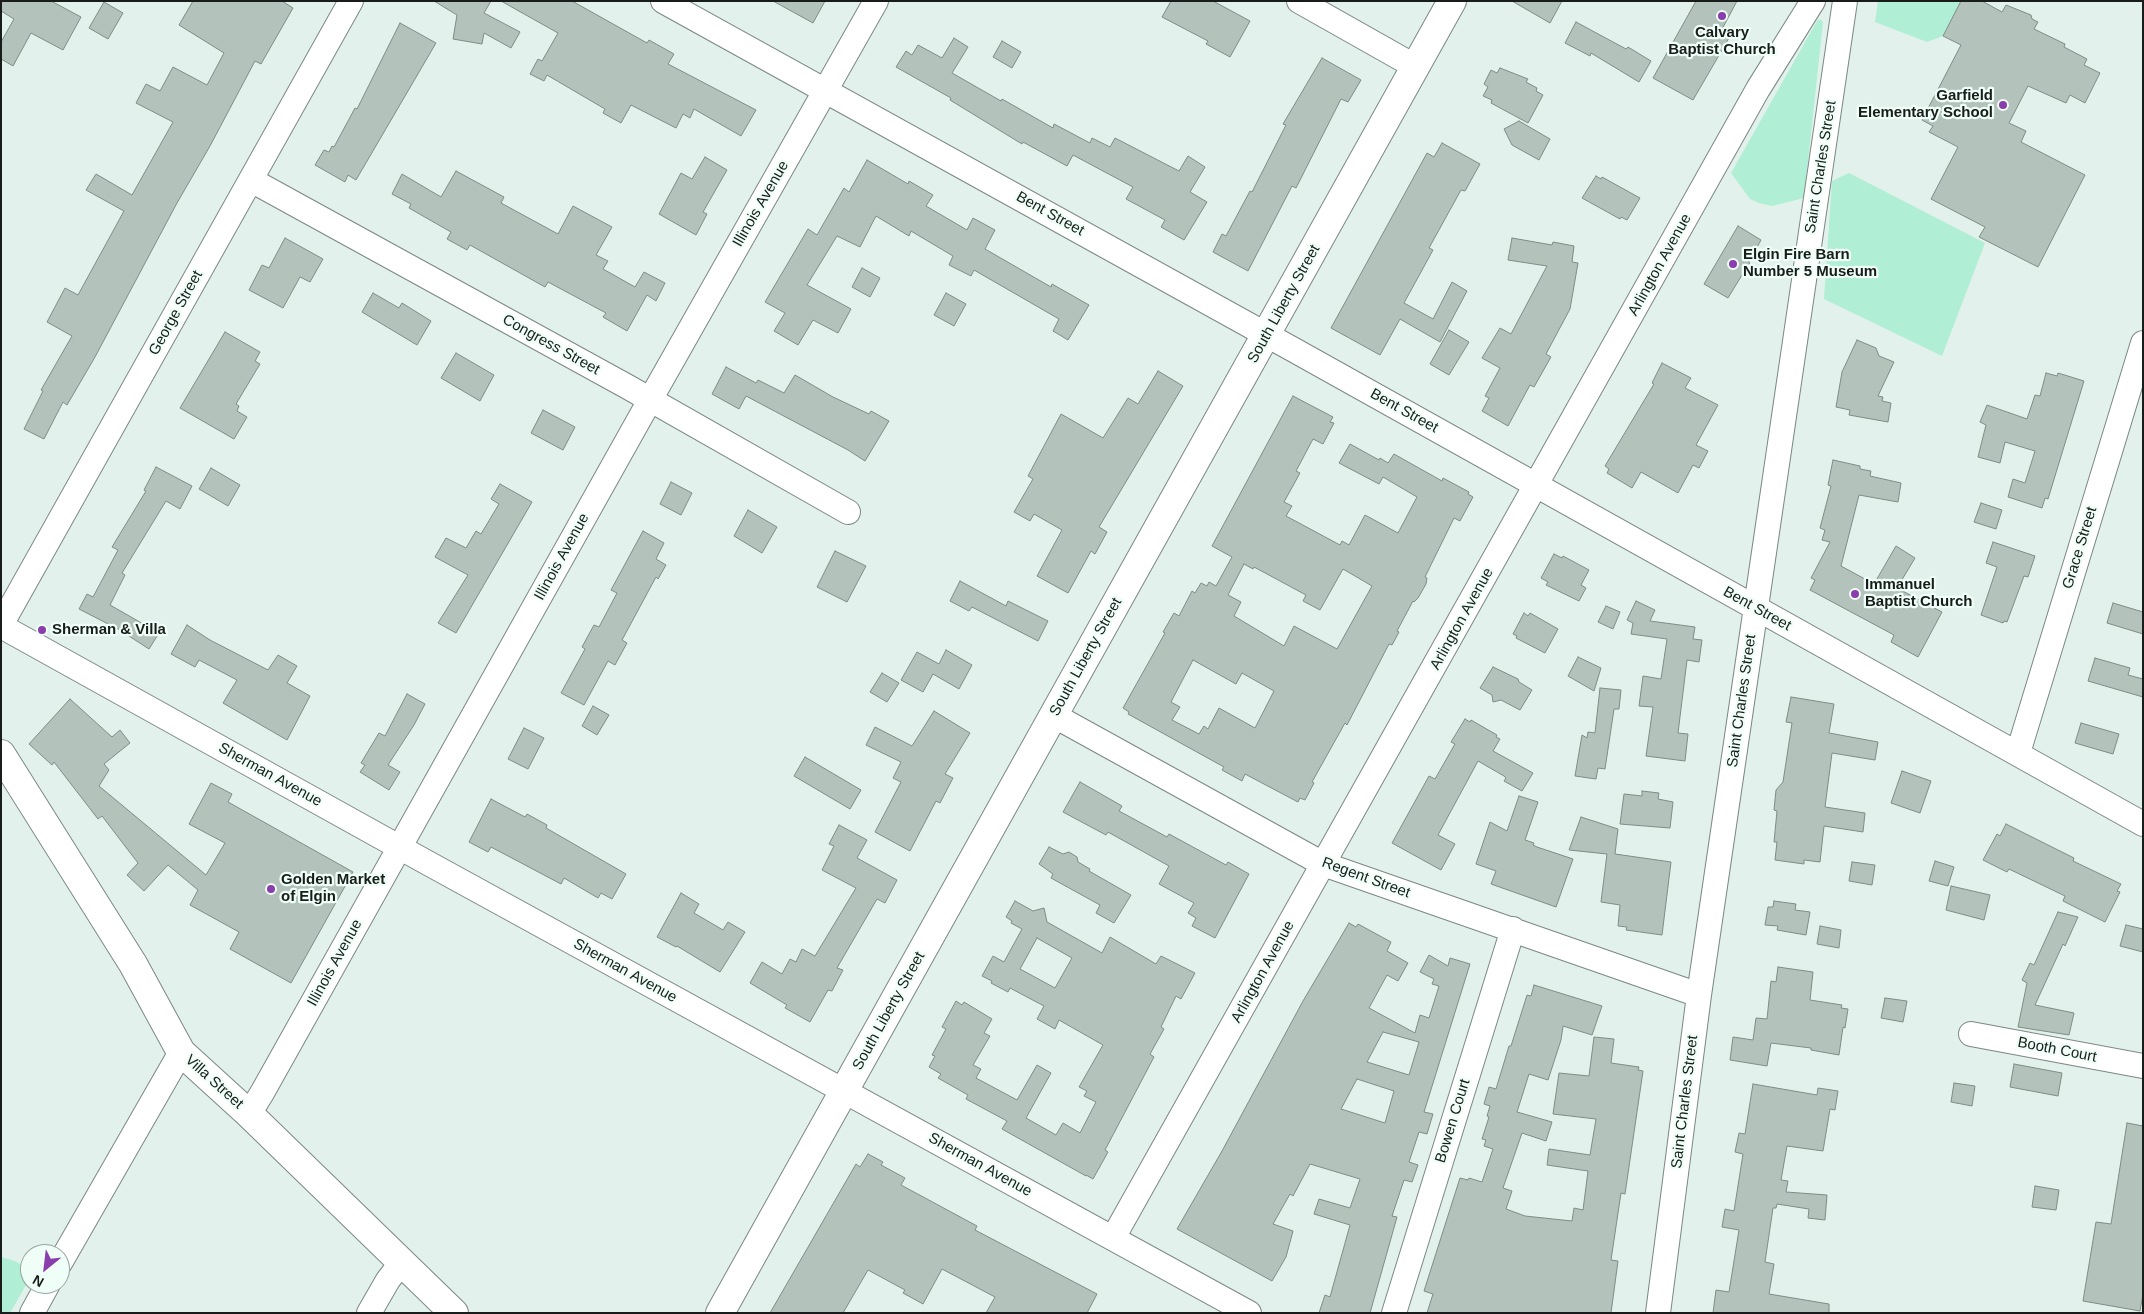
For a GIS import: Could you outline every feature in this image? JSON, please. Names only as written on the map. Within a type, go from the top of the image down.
[{"type":"main road","name":"South Liberty Street","points":[[720,1313],[1452,1]]},
{"type":"main road","name":"Villa Street","points":[[1,754],[138,972],[181,1052],[249,1114],[454,1313]]},
{"type":"street","name":"George Street","points":[[1,626],[351,1]]},
{"type":"street","name":"Bent Street","points":[[663,1],[1537,485],[1755,608],[2018,752],[2143,824]]},
{"type":"street","name":"Illinois Avenue","points":[[249,1114],[262,1094],[650,400],[876,1]]},
{"type":"street","points":[[1299,1],[1416,67]]},
{"type":"street","name":"Arlington Avenue","points":[[1113,1238],[1758,89],[1813,1]]},
{"type":"street","name":"Saint Charles Street","points":[[1658,1313],[1699,995],[1845,1]]},
{"type":"street","name":"Congress Street","points":[[252,180],[848,512]]},
{"type":"street","name":"Grace Street","points":[[2018,752],[2143,343]]},
{"type":"street","name":"Sherman Avenue","points":[[1,626],[400,848],[1250,1313]]},
{"type":"street","name":"Regent Street","points":[[1053,715],[1323,864],[1699,995]]},
{"type":"street","name":"Bowen Court","points":[[1394,1313],[1513,929]]},
{"type":"street","name":"Booth Court","points":[[1971,1034],[2143,1066]]},
{"type":"street","points":[[70,1246],[181,1052]]},
{"type":"street","points":[[369,1313],[388,1280],[402,1262]]},
{"type":"street","points":[[32,1313],[42,1294]]},
{"type":"green space","points":[[1878,1],[1961,1],[1943,36],[1927,42],[1875,22]]},
{"type":"green space","points":[[1820,19],[1823,22],[1804,198],[1772,206],[1759,203],[1750,199],[1731,173],[1817,21]]},
{"type":"green space","points":[[1849,173],[1985,243],[1942,356],[1824,299],[1832,181]]},
{"type":"green space","points":[[1,1257],[20,1264],[21,1294],[10,1313],[1,1313]]},
{"type":"building","points":[[1,1],[51,1],[81,17],[63,50],[31,33],[13,66],[1,59],[1,42],[14,19],[1,11]]},
{"type":"building","points":[[193,1],[282,1],[293,8],[261,64],[255,61],[95,357],[67,405],[63,402],[44,439],[24,429],[43,391],[41,390],[72,336],[47,322],[65,288],[78,295],[124,211],[86,190],[96,174],[132,195],[173,122],[136,103],[146,84],[160,91],[173,67],[207,85],[224,53],[179,25]]},
{"type":"building","points":[[434,1],[491,1],[484,13],[520,32],[511,48],[484,33],[482,44],[453,39],[457,15]]},
{"type":"building","points":[[501,1],[572,1],[647,43],[649,40],[674,54],[668,64],[756,110],[741,136],[694,109],[690,118],[683,114],[676,128],[631,105],[621,123],[603,113],[605,109],[547,75],[544,81],[530,74],[538,59],[542,61],[558,33]]},
{"type":"building","points":[[773,1],[825,1],[813,23]]},
{"type":"building","points":[[1171,1],[1213,1],[1250,21],[1230,57],[1206,44],[1208,41],[1162,17]]},
{"type":"building","points":[[1512,1],[1562,1],[1550,23]]},
{"type":"building","points":[[1696,1],[1737,1],[1720,33],[1729,38],[1693,100],[1653,78]]},
{"type":"building","name":"Garfield Elementary School","points":[[1961,1],[1982,1],[2002,12],[2006,5],[2031,15],[2032,19],[2038,22],[2034,29],[2065,44],[2064,47],[2087,59],[2084,65],[2100,73],[2085,103],[2070,95],[2066,103],[2028,86],[2009,123],[2026,131],[2021,142],[2085,175],[2038,267],[1979,237],[1985,227],[1931,199],[1958,147],[1929,132],[1933,126],[1922,120],[1961,45],[1943,36]]},
{"type":"building","points":[[104,2],[123,13],[108,39],[89,28]]},
{"type":"building","points":[[1576,22],[1626,49],[1628,47],[1651,61],[1639,82],[1591,53],[1590,56],[1565,43]]},
{"type":"building","points":[[400,23],[436,43],[356,180],[348,175],[345,182],[315,165],[324,150],[329,152],[332,146],[334,147],[355,108],[357,109]]},
{"type":"building","points":[[954,38],[968,47],[952,73],[1053,128],[1054,124],[1090,143],[1092,138],[1110,147],[1115,138],[1179,171],[1188,156],[1205,167],[1190,192],[1207,202],[1184,240],[1161,227],[1165,220],[1126,199],[1133,187],[1073,155],[1067,166],[1023,142],[1022,144],[950,100],[951,98],[896,67],[906,51],[912,55],[918,45],[942,58]]},
{"type":"building","points":[[1002,41],[1021,52],[1012,68],[993,57]]},
{"type":"building","points":[[1322,58],[1361,80],[1348,102],[1341,99],[1296,188],[1292,186],[1248,271],[1213,252],[1222,234],[1226,236],[1250,191],[1252,192],[1286,125],[1283,124]]},
{"type":"building","points":[[1500,68],[1528,79],[1526,82],[1537,88],[1536,91],[1543,95],[1528,123],[1491,103],[1492,100],[1483,96],[1488,87],[1484,84],[1491,70],[1497,73]]},
{"type":"building","points":[[1519,121],[1550,139],[1539,160],[1512,145],[1504,129]]},
{"type":"building","points":[[1442,143],[1480,164],[1465,191],[1461,190],[1429,248],[1433,250],[1404,303],[1433,319],[1452,282],[1467,291],[1440,342],[1400,319],[1380,355],[1331,328],[1427,153],[1434,157]]},
{"type":"building","points":[[705,157],[727,170],[703,212],[707,214],[696,235],[659,214],[681,173],[692,179]]},
{"type":"building","points":[[867,160],[908,184],[909,181],[933,195],[926,206],[967,230],[973,218],[995,230],[985,249],[1051,287],[1052,284],[1089,305],[1068,340],[1053,331],[1059,319],[974,270],[971,276],[949,265],[953,256],[911,231],[909,236],[876,216],[860,247],[837,236],[807,285],[851,309],[838,333],[813,320],[798,345],[774,331],[785,313],[765,302],[808,229],[817,235],[844,188],[849,192]]},
{"type":"building","points":[[456,171],[504,197],[501,203],[558,234],[573,206],[612,227],[596,255],[608,261],[603,269],[635,287],[644,272],[665,283],[656,301],[647,295],[627,331],[603,317],[606,313],[548,282],[545,287],[470,245],[467,250],[447,239],[451,232],[409,208],[411,204],[392,194],[402,174],[441,197]]},
{"type":"building","points":[[1596,176],[1601,179],[1602,177],[1640,198],[1627,220],[1621,217],[1620,219],[1582,198]]},
{"type":"building","name":"Elgin Fire Barn Number 5 Museum","points":[[1738,226],[1761,240],[1749,262],[1750,266],[1745,275],[1742,275],[1728,298],[1704,284]]},
{"type":"building","points":[[285,238],[323,259],[310,282],[300,277],[283,308],[249,290],[262,265],[269,268]]},
{"type":"building","points":[[1512,238],[1552,245],[1553,242],[1574,246],[1572,262],[1578,263],[1570,309],[1546,354],[1551,357],[1534,387],[1530,385],[1508,426],[1482,411],[1489,398],[1485,396],[1500,368],[1482,358],[1500,328],[1511,334],[1547,266],[1508,260]]},
{"type":"building","points":[[862,268],[880,278],[870,297],[852,287]]},
{"type":"building","points":[[373,293],[399,308],[402,303],[431,321],[417,345],[362,312]]},
{"type":"building","points":[[946,293],[966,304],[954,326],[934,315]]},
{"type":"building","points":[[1449,330],[1469,342],[1449,375],[1430,364]]},
{"type":"building","points":[[225,332],[260,352],[255,361],[260,364],[236,404],[239,406],[237,411],[247,417],[234,439],[180,408]]},
{"type":"building","points":[[1857,340],[1876,348],[1879,356],[1894,362],[1878,396],[1883,397],[1882,401],[1891,403],[1888,422],[1849,415],[1850,410],[1836,407],[1842,372]]},
{"type":"building","points":[[456,353],[494,375],[480,401],[441,378]]},
{"type":"building","points":[[1662,363],[1691,378],[1685,388],[1718,405],[1696,445],[1708,451],[1699,468],[1693,465],[1678,493],[1641,472],[1632,488],[1607,473],[1609,469],[1605,466],[1654,384],[1652,383]]},
{"type":"building","points":[[726,367],[756,383],[758,380],[784,393],[795,375],[833,397],[869,414],[871,411],[889,421],[865,461],[848,450],[746,396],[739,409],[712,394]]},
{"type":"building","points":[[1158,371],[1183,386],[1099,527],[1107,532],[1095,554],[1091,551],[1068,593],[1037,576],[1062,530],[1034,514],[1030,521],[1014,512],[1033,479],[1028,476],[1061,414],[1103,438],[1128,398],[1138,404]]},
{"type":"building","points":[[2046,373],[2057,376],[2058,373],[2084,381],[2048,499],[2045,498],[2042,508],[2008,497],[2013,479],[2025,483],[2035,451],[2005,442],[2000,463],[1978,457],[1986,425],[1980,422],[1987,405],[2027,419],[2035,395],[2040,396]]},
{"type":"building","points":[[1293,396],[1333,417],[1330,422],[1334,423],[1323,444],[1313,439],[1296,471],[1300,473],[1284,502],[1292,506],[1286,516],[1340,545],[1342,541],[1349,545],[1365,515],[1398,533],[1417,497],[1383,477],[1379,484],[1339,463],[1350,444],[1388,463],[1394,454],[1442,481],[1443,478],[1469,492],[1468,494],[1473,497],[1460,521],[1454,518],[1425,577],[1427,578],[1426,584],[1418,598],[1413,601],[1397,631],[1399,632],[1392,645],[1389,644],[1347,725],[1345,723],[1312,782],[1314,783],[1305,800],[1300,798],[1298,802],[1245,774],[1242,781],[1222,770],[1224,767],[1128,714],[1129,712],[1123,708],[1165,633],[1163,632],[1174,613],[1179,616],[1192,591],[1195,593],[1201,583],[1207,586],[1209,582],[1216,586],[1232,557],[1212,546]],"holes":[[[1244,564],[1253,569],[1254,567],[1306,595],[1303,601],[1320,610],[1343,569],[1372,586],[1337,649],[1294,626],[1284,646],[1234,616],[1241,602],[1228,595]],[[1193,660],[1236,684],[1242,673],[1274,691],[1255,728],[1219,708],[1208,729],[1204,726],[1199,734],[1172,720],[1180,707],[1171,702]]]},
{"type":"building","points":[[543,410],[575,427],[563,450],[531,433]]},
{"type":"building","points":[[1833,460],[1860,466],[1860,469],[1871,471],[1870,476],[1901,483],[1898,502],[1859,495],[1841,566],[1874,584],[1896,546],[1915,558],[1897,588],[1942,612],[1918,657],[1891,642],[1894,635],[1810,590],[1815,580],[1811,578],[1830,542],[1822,540],[1825,530],[1820,528],[1831,486],[1828,485]]},
{"type":"building","points":[[156,467],[192,486],[180,509],[166,501],[122,573],[125,575],[110,605],[159,633],[149,649],[118,629],[79,609],[87,594],[93,597],[118,550],[112,547],[146,491],[144,490]]},
{"type":"building","points":[[211,468],[240,485],[228,506],[199,489]]},
{"type":"building","points":[[671,482],[692,493],[681,515],[660,504]]},
{"type":"building","points":[[500,484],[532,502],[456,633],[438,623],[468,575],[435,557],[446,538],[466,548],[476,531],[481,534],[499,504],[491,499]]},
{"type":"building","points":[[1981,503],[2002,510],[1996,529],[1974,522]]},
{"type":"building","points":[[748,510],[777,527],[762,553],[734,536]]},
{"type":"building","points":[[643,531],[664,543],[656,559],[666,565],[658,579],[656,577],[622,640],[627,643],[615,665],[608,661],[584,705],[561,693],[585,649],[582,647],[594,625],[599,627],[617,593],[611,590]]},
{"type":"building","points":[[1993,542],[2035,556],[2028,577],[2024,576],[2007,622],[2004,621],[2003,623],[1981,615],[1997,567],[1986,563]]},
{"type":"building","points":[[835,551],[866,566],[847,602],[817,587]]},
{"type":"building","points":[[1554,554],[1562,558],[1563,556],[1589,570],[1581,585],[1586,588],[1579,601],[1546,585],[1548,582],[1541,578]]},
{"type":"building","points":[[960,581],[1006,606],[1008,601],[1048,621],[1038,641],[972,607],[969,611],[950,601]]},
{"type":"building","points":[[1636,601],[1655,610],[1650,621],[1695,627],[1693,639],[1702,640],[1699,662],[1687,660],[1678,733],[1688,734],[1685,761],[1646,756],[1653,707],[1639,706],[1643,676],[1661,679],[1667,639],[1631,634],[1633,623],[1627,620]]},
{"type":"building","points":[[2113,603],[2143,612],[2143,634],[2107,623]]},
{"type":"building","points":[[1606,606],[1620,612],[1613,629],[1598,622]]},
{"type":"building","points":[[1524,613],[1528,616],[1530,613],[1558,629],[1545,653],[1516,638],[1517,636],[1513,634]]},
{"type":"building","points":[[187,625],[210,640],[268,670],[278,655],[297,666],[287,683],[310,696],[287,740],[223,703],[237,680],[199,660],[195,667],[171,654]]},
{"type":"building","points":[[946,650],[972,665],[959,689],[933,674],[923,692],[901,680],[917,652],[939,664]]},
{"type":"building","points":[[1578,657],[1601,668],[1594,691],[1568,676]]},
{"type":"building","points":[[2095,658],[2130,668],[2128,675],[2143,679],[2143,697],[2088,681]]},
{"type":"building","points":[[1493,667],[1518,679],[1519,682],[1532,690],[1520,710],[1501,700],[1493,702],[1492,695],[1480,688]]},
{"type":"building","points":[[882,673],[899,683],[887,702],[870,692]]},
{"type":"building","points":[[1600,688],[1621,690],[1619,709],[1614,709],[1605,769],[1598,768],[1596,779],[1575,776],[1582,735],[1587,738],[1588,732],[1595,733]]},
{"type":"building","points":[[407,694],[425,704],[388,765],[400,772],[389,790],[360,772],[365,765],[361,763],[379,733],[385,736]]},
{"type":"building","points":[[1791,697],[1834,704],[1829,733],[1878,742],[1875,760],[1832,753],[1825,807],[1865,813],[1863,832],[1824,826],[1820,862],[1804,860],[1804,864],[1775,860],[1777,842],[1774,842],[1777,811],[1774,810],[1776,790],[1783,782],[1792,723],[1786,722]]},
{"type":"building","points":[[70,699],[112,737],[120,730],[130,743],[104,764],[109,770],[99,786],[206,875],[225,843],[189,824],[211,783],[232,794],[228,802],[353,872],[291,983],[230,949],[239,932],[190,905],[198,890],[168,865],[144,891],[127,875],[138,863],[102,816],[98,819],[54,762],[52,765],[29,744]]},
{"type":"building","points":[[593,706],[609,715],[597,735],[582,726]]},
{"type":"building","points":[[934,711],[970,733],[945,774],[953,778],[940,803],[936,801],[910,851],[875,832],[901,782],[893,778],[901,762],[866,745],[875,727],[912,746]]},
{"type":"building","points":[[1465,719],[1470,722],[1471,720],[1497,735],[1496,737],[1500,739],[1493,751],[1533,773],[1522,791],[1504,781],[1506,778],[1504,776],[1478,761],[1438,835],[1455,844],[1441,870],[1392,843],[1429,776],[1435,779],[1455,744],[1451,742]]},
{"type":"building","points":[[2081,723],[2119,734],[2113,754],[2075,743]]},
{"type":"building","points":[[524,728],[544,738],[528,769],[508,759]]},
{"type":"building","points":[[805,757],[861,790],[850,809],[794,776]]},
{"type":"building","points":[[1902,771],[1931,781],[1920,813],[1891,803]]},
{"type":"building","points":[[1080,782],[1122,806],[1119,811],[1167,837],[1169,834],[1226,865],[1228,862],[1249,874],[1215,938],[1192,926],[1196,918],[1188,913],[1194,903],[1159,884],[1169,866],[1108,832],[1106,835],[1063,812]]},
{"type":"building","points":[[1642,791],[1659,793],[1658,799],[1673,802],[1670,828],[1620,824],[1624,794],[1642,796]]},
{"type":"building","points":[[1519,796],[1538,802],[1525,840],[1534,843],[1533,845],[1537,847],[1573,859],[1556,907],[1491,884],[1496,871],[1476,864],[1490,822],[1507,831]]},
{"type":"building","points":[[491,799],[525,817],[527,814],[547,825],[546,828],[626,874],[612,899],[601,893],[598,898],[564,878],[561,884],[491,847],[488,852],[469,842]]},
{"type":"building","points":[[1581,817],[1618,829],[1615,854],[1671,862],[1662,935],[1626,930],[1627,927],[1618,926],[1620,905],[1601,902],[1607,854],[1569,850]]},
{"type":"building","points":[[2006,824],[2074,858],[2073,861],[2121,884],[2117,891],[2120,892],[2105,922],[2063,901],[2065,896],[2009,869],[2007,872],[1983,860],[1997,834],[2000,836]]},
{"type":"building","points":[[839,825],[867,840],[857,858],[897,880],[885,903],[877,899],[837,968],[843,970],[832,991],[828,990],[810,1022],[785,1008],[787,1005],[750,983],[762,962],[782,974],[790,959],[796,962],[802,949],[815,956],[856,888],[822,870],[834,846],[829,844]]},
{"type":"building","points":[[1049,847],[1063,854],[1069,852],[1077,857],[1078,862],[1090,869],[1089,871],[1131,895],[1114,923],[1096,913],[1100,905],[1051,878],[1053,874],[1039,864]]},
{"type":"building","points":[[1935,861],[1954,867],[1948,886],[1929,881]]},
{"type":"building","points":[[1852,862],[1875,865],[1872,885],[1849,881]]},
{"type":"building","points":[[1951,886],[1990,895],[1984,920],[1946,910]]},
{"type":"building","points":[[681,893],[699,904],[694,913],[723,930],[728,922],[745,932],[720,972],[677,946],[657,937]]},
{"type":"building","points":[[1015,901],[1033,911],[1044,908],[1047,922],[1102,953],[1110,937],[1156,964],[1161,956],[1195,973],[1181,999],[1176,996],[1161,1027],[1164,1029],[1150,1054],[1154,1057],[1105,1150],[1108,1152],[1093,1179],[1002,1129],[1007,1121],[966,1099],[968,1095],[938,1078],[941,1074],[929,1067],[935,1056],[932,1055],[946,1029],[942,1027],[956,1001],[962,1005],[964,1002],[992,1019],[984,1033],[990,1036],[973,1065],[981,1069],[976,1078],[1017,1100],[1037,1065],[1051,1073],[1026,1118],[1056,1135],[1063,1123],[1080,1133],[1096,1102],[1084,1096],[1087,1091],[1079,1087],[1103,1045],[1059,1020],[1055,1029],[1037,1019],[1044,1006],[1010,988],[1008,992],[982,976],[993,956],[1004,962],[1022,929],[1011,923],[1012,921],[1006,917]],"holes":[[[1037,938],[1072,958],[1055,988],[1020,969]]]},
{"type":"building","points":[[1774,901],[1796,904],[1795,910],[1810,912],[1806,935],[1777,930],[1778,926],[1765,925],[1768,907],[1773,907]]},
{"type":"building","points":[[2058,912],[2078,917],[2065,946],[2063,944],[2035,1005],[2074,1013],[2069,1035],[2018,1027],[2027,983],[2022,980],[2030,963],[2034,965]]},
{"type":"building","points":[[1349,923],[1356,927],[1358,924],[1391,942],[1387,951],[1408,963],[1398,981],[1387,975],[1369,1008],[1415,1033],[1420,1015],[1429,1018],[1439,986],[1432,984],[1434,979],[1420,972],[1429,955],[1448,966],[1450,958],[1470,964],[1424,1112],[1433,1114],[1427,1134],[1419,1132],[1409,1162],[1418,1165],[1412,1182],[1404,1180],[1392,1216],[1397,1217],[1370,1313],[1319,1313],[1325,1295],[1330,1297],[1350,1225],[1314,1214],[1319,1199],[1350,1208],[1360,1179],[1310,1164],[1293,1196],[1290,1194],[1273,1224],[1293,1231],[1286,1257],[1272,1281],[1177,1229],[1222,1151],[1303,1001]],"holes":[[[1383,1032],[1419,1042],[1409,1075],[1367,1062]],[[1357,1079],[1394,1091],[1385,1123],[1341,1109]]]},
{"type":"building","points":[[2126,925],[2143,929],[2143,952],[2120,946]]},
{"type":"building","points":[[1820,926],[1841,930],[1839,948],[1817,944]]},
{"type":"building","points":[[1778,967],[1813,972],[1810,1000],[1842,1005],[1841,1008],[1848,1009],[1839,1055],[1811,1050],[1811,1048],[1771,1043],[1767,1066],[1730,1060],[1733,1037],[1753,1040],[1756,1018],[1767,1019],[1771,981],[1776,982]]},
{"type":"building","points":[[1534,985],[1602,1006],[1592,1035],[1563,1026],[1561,1040],[1548,1080],[1529,1074],[1517,1112],[1552,1122],[1546,1141],[1522,1133],[1503,1188],[1512,1191],[1506,1209],[1525,1216],[1572,1221],[1574,1208],[1583,1210],[1588,1171],[1547,1165],[1549,1149],[1590,1155],[1596,1119],[1553,1114],[1559,1073],[1589,1076],[1594,1037],[1614,1039],[1611,1063],[1639,1067],[1638,1070],[1643,1071],[1625,1194],[1621,1193],[1611,1260],[1618,1261],[1611,1313],[1427,1313],[1433,1294],[1424,1291],[1460,1178],[1468,1180],[1469,1178],[1482,1182],[1493,1149],[1484,1146],[1486,1140],[1482,1139],[1489,1117],[1487,1116],[1490,1106],[1484,1104],[1489,1087],[1496,1089],[1527,995],[1531,996]]},
{"type":"building","points":[[1885,998],[1907,1001],[1903,1022],[1881,1018]]},
{"type":"building","points":[[2014,1064],[2062,1073],[2058,1096],[2010,1087]]},
{"type":"building","points":[[1954,1083],[1975,1086],[1972,1106],[1951,1102]]},
{"type":"building","points":[[1753,1084],[1817,1095],[1818,1088],[1838,1091],[1835,1110],[1830,1109],[1823,1151],[1787,1146],[1781,1180],[1788,1181],[1786,1192],[1827,1195],[1825,1220],[1808,1218],[1809,1209],[1777,1204],[1776,1208],[1773,1208],[1765,1262],[1774,1264],[1769,1294],[1829,1304],[1829,1313],[1713,1313],[1716,1290],[1729,1292],[1739,1230],[1722,1227],[1725,1209],[1734,1211],[1743,1154],[1735,1152],[1739,1133],[1745,1134]]},
{"type":"building","points":[[2127,1123],[2143,1126],[2143,1294],[2140,1311],[2083,1301],[2096,1222],[2111,1224]]},
{"type":"building","points":[[868,1154],[883,1162],[881,1165],[905,1178],[901,1185],[977,1226],[975,1230],[1097,1294],[1087,1313],[986,1313],[995,1297],[942,1269],[923,1304],[903,1293],[905,1290],[868,1270],[843,1313],[770,1313],[856,1164],[860,1167]]},
{"type":"building","points":[[2035,1186],[2059,1190],[2056,1210],[2032,1207]]},
{"type":"place","name":"Calvary Baptist Church","points":[[1722,16]]},
{"type":"place","name":"Garfield Elementary School","points":[[2003,105]]},
{"type":"place","name":"Elgin Fire Barn Number 5 Museum","points":[[1733,264]]},
{"type":"place","name":"Immanuel Baptist Church","points":[[1855,594]]},
{"type":"place","name":"Sherman & Villa","points":[[42,630]]},
{"type":"place","name":"Golden Market of Elgin","points":[[271,889]]}]
